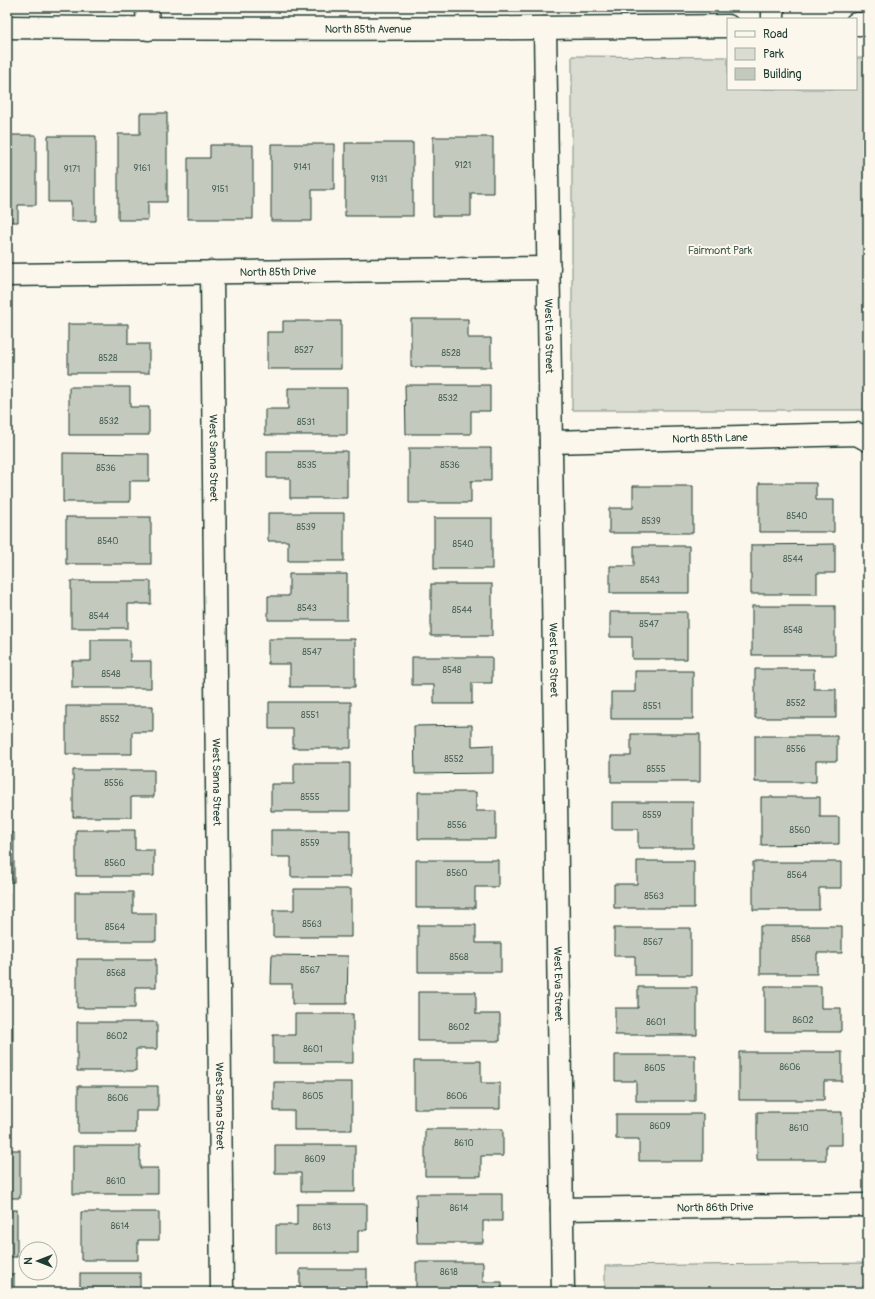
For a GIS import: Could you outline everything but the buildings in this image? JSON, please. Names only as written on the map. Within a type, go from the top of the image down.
[{"type":"street","points":[[147,7],[148,29]]},
{"type":"street","points":[[773,7],[773,18]]},
{"type":"street","points":[[857,24],[868,24]]},
{"type":"street","name":"North 85th Avenue","points":[[7,27],[148,29],[727,26]]},
{"type":"street","name":"West Eva Street","points":[[546,28],[563,1292]]},
{"type":"street","name":"North 85th Drive","points":[[7,275],[549,268]]},
{"type":"street","name":"West Sanna Street","points":[[212,272],[222,1292]]},
{"type":"street","name":"North 85th Lane","points":[[551,442],[857,434],[868,440]]},
{"type":"street","name":"North 86th Drive","points":[[562,1209],[868,1205]]},
{"type":"green space","name":"Fairmont Park","points":[[572,56],[727,57],[727,90],[857,90],[857,58],[868,58],[868,410],[572,410]]},
{"type":"green space","points":[[868,1263],[868,1292],[605,1292],[605,1266]]}]
